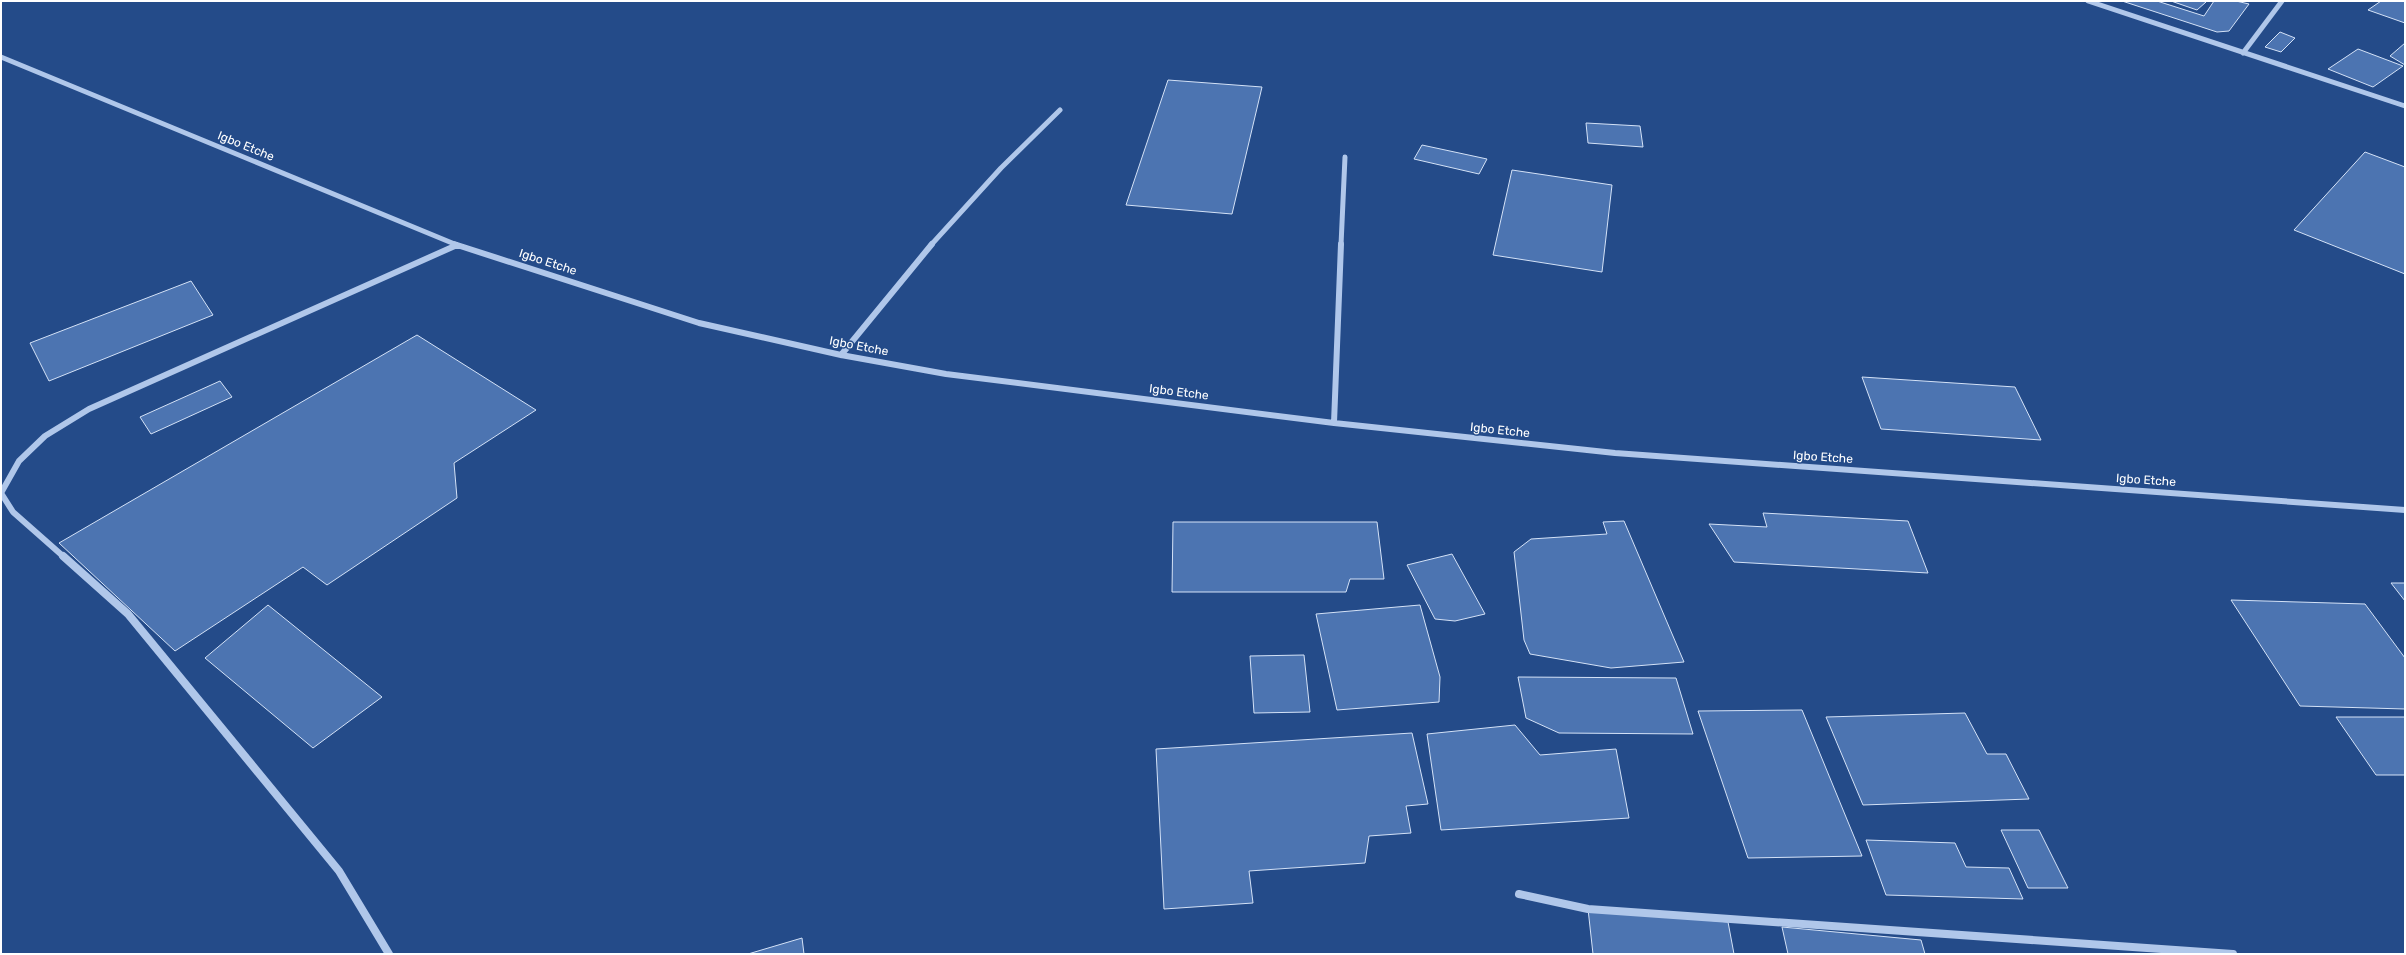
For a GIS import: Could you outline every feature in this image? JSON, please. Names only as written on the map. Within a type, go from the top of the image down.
[{"type":"street","points":[[2088,1],[2405,106]]},
{"type":"street","points":[[2243,53],[2282,1]]},
{"type":"street","name":"Igbo Etche","points":[[1,57],[457,245],[699,323],[841,354],[946,374],[1334,423],[1615,453],[2405,510]]},
{"type":"street","points":[[841,354],[924,250],[996,170],[1060,110]]},
{"type":"street","points":[[1334,423],[1345,157]]},
{"type":"street","points":[[389,954],[339,871],[128,614],[13,512],[1,493],[19,462],[45,436],[89,409],[457,245]]},
{"type":"street","points":[[1519,894],[1588,909],[2232,954]]},
{"type":"building","points":[[2122,1],[2157,1],[2204,16],[2214,1],[2236,1],[2249,4],[2229,31],[2217,32]]},
{"type":"building","points":[[2171,1],[2202,1],[2206,2],[2197,10]]},
{"type":"building","points":[[2381,1],[2405,1],[2405,23],[2368,10]]},
{"type":"building","points":[[2280,32],[2295,38],[2281,52],[2265,47]]},
{"type":"building","points":[[2405,43],[2405,65],[2390,56]]},
{"type":"building","points":[[2358,49],[2403,66],[2373,87],[2328,69]]},
{"type":"building","points":[[1168,80],[1262,87],[1232,214],[1126,205]]},
{"type":"building","points":[[1586,123],[1640,126],[1643,147],[1588,143]]},
{"type":"building","points":[[1422,145],[1487,159],[1479,174],[1414,159]]},
{"type":"building","points":[[2365,152],[2405,167],[2405,274],[2294,230]]},
{"type":"building","points":[[1512,170],[1612,185],[1602,272],[1493,255]]},
{"type":"building","points":[[191,281],[213,315],[49,381],[30,343]]},
{"type":"building","points":[[417,335],[536,410],[454,463],[457,498],[327,585],[303,567],[175,651],[59,543]]},
{"type":"building","points":[[1862,377],[2015,387],[2041,440],[1881,429]]},
{"type":"building","points":[[220,381],[232,397],[151,434],[140,417]]},
{"type":"building","points":[[1763,513],[1908,521],[1928,573],[1734,562],[1709,524],[1767,527]]},
{"type":"building","points":[[1624,521],[1684,662],[1611,668],[1530,654],[1524,640],[1514,552],[1531,539],[1607,534],[1603,522]]},
{"type":"building","points":[[1173,522],[1377,522],[1384,579],[1350,579],[1346,592],[1172,592]]},
{"type":"building","points":[[1452,554],[1485,614],[1455,621],[1435,619],[1407,565]]},
{"type":"building","points":[[2391,583],[2405,583],[2405,601]]},
{"type":"building","points":[[2231,600],[2365,604],[2405,658],[2405,709],[2300,706]]},
{"type":"building","points":[[268,605],[382,697],[313,748],[205,658]]},
{"type":"building","points":[[1420,605],[1440,677],[1439,702],[1337,710],[1316,614]]},
{"type":"building","points":[[1304,655],[1310,712],[1254,713],[1250,656]]},
{"type":"building","points":[[1518,677],[1676,678],[1693,734],[1559,733],[1526,718]]},
{"type":"building","points":[[1802,710],[1862,856],[1748,858],[1698,711]]},
{"type":"building","points":[[1965,713],[1987,754],[2006,754],[2029,799],[1863,805],[1826,717]]},
{"type":"building","points":[[2336,717],[2405,717],[2405,775],[2376,775]]},
{"type":"building","points":[[1515,725],[1540,755],[1616,749],[1629,818],[1441,830],[1427,734]]},
{"type":"building","points":[[1412,733],[1428,804],[1406,806],[1411,833],[1369,836],[1365,863],[1249,871],[1253,903],[1164,909],[1156,749]]},
{"type":"building","points":[[2001,830],[2039,830],[2068,888],[2028,888]]},
{"type":"building","points":[[1866,840],[1955,843],[1966,867],[2009,868],[2023,899],[1886,895]]},
{"type":"building","points":[[1588,909],[1728,922],[1734,954],[1593,954]]},
{"type":"building","points":[[1782,927],[1921,940],[1925,954],[1788,954]]},
{"type":"building","points":[[802,938],[804,954],[748,954]]}]
